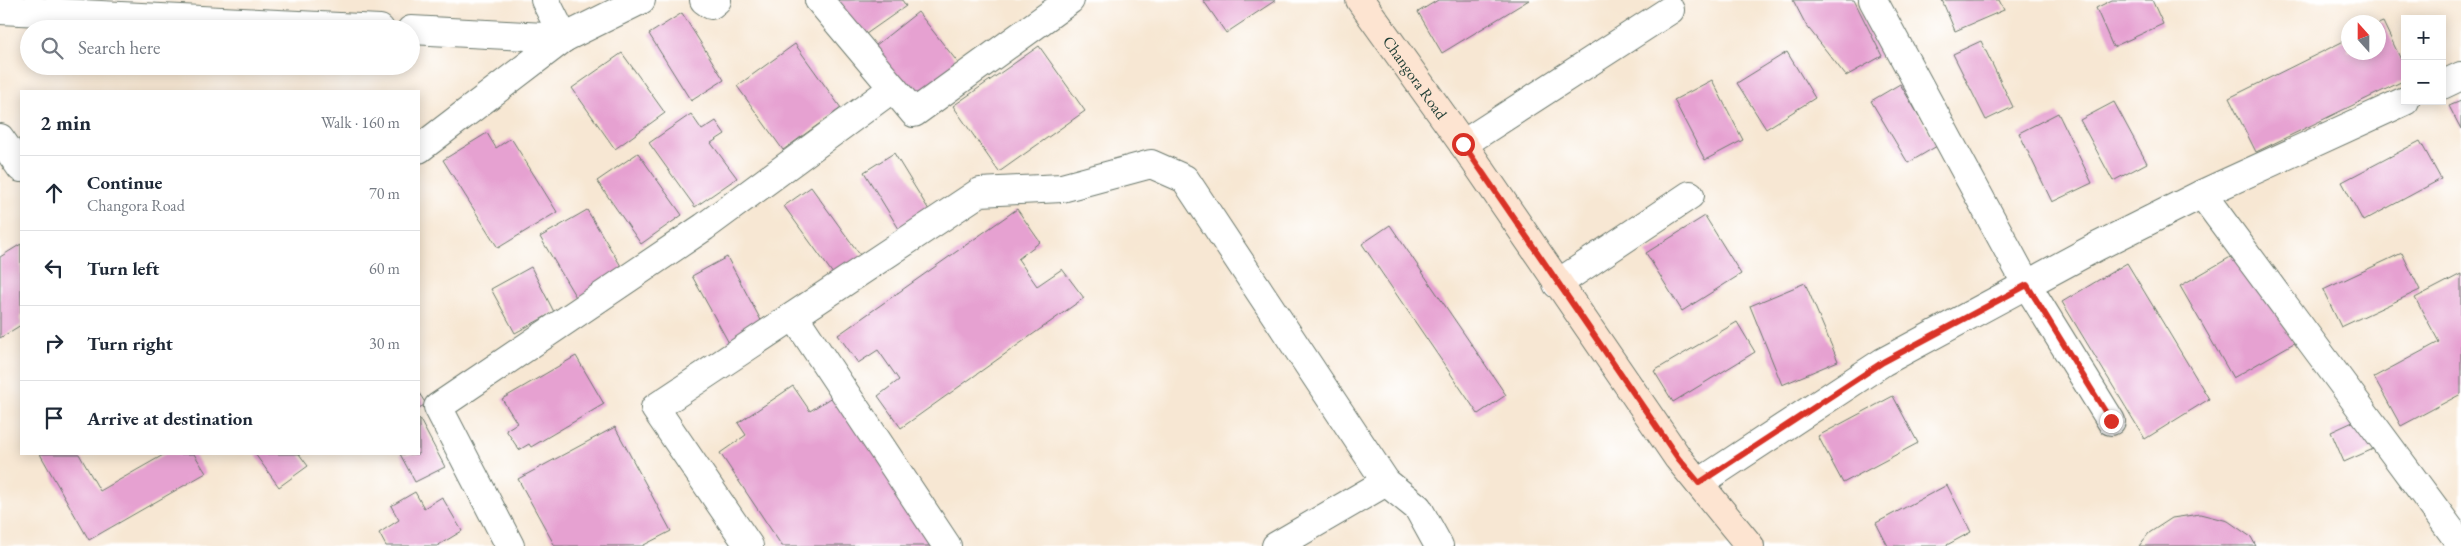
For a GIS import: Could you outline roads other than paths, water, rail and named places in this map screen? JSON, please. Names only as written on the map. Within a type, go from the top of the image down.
[{"type":"street","points":[[545,0],[564,38]]},
{"type":"street","points":[[420,148],[564,38],[641,0]]},
{"type":"street","points":[[704,0],[711,5],[717,0]]},
{"type":"street","points":[[818,0],[914,113],[1070,0]]},
{"type":"street","name":"Changora Road","points":[[1360,0],[1463,144],[1557,284],[1678,458],[1750,546]]},
{"type":"street","points":[[1873,0],[2027,285],[2111,421]]},
{"type":"street","points":[[0,10],[200,20]]},
{"type":"street","points":[[1463,144],[1670,10]]},
{"type":"street","points":[[420,30],[564,38]]},
{"type":"street","points":[[2446,83],[2461,76]]},
{"type":"street","points":[[510,546],[438,407],[704,227],[893,88]]},
{"type":"street","points":[[1699,483],[1883,362],[2202,194],[2401,103]]},
{"type":"street","points":[[0,138],[20,167]]},
{"type":"street","points":[[749,546],[655,408],[980,192],[1062,188],[1151,164],[1186,179],[1386,482],[1418,508],[1440,546]]},
{"type":"street","points":[[2202,194],[2461,544]]},
{"type":"street","points":[[1557,284],[1690,195]]},
{"type":"street","points":[[794,316],[947,546]]},
{"type":"street","points":[[1276,546],[1386,482]]}]
